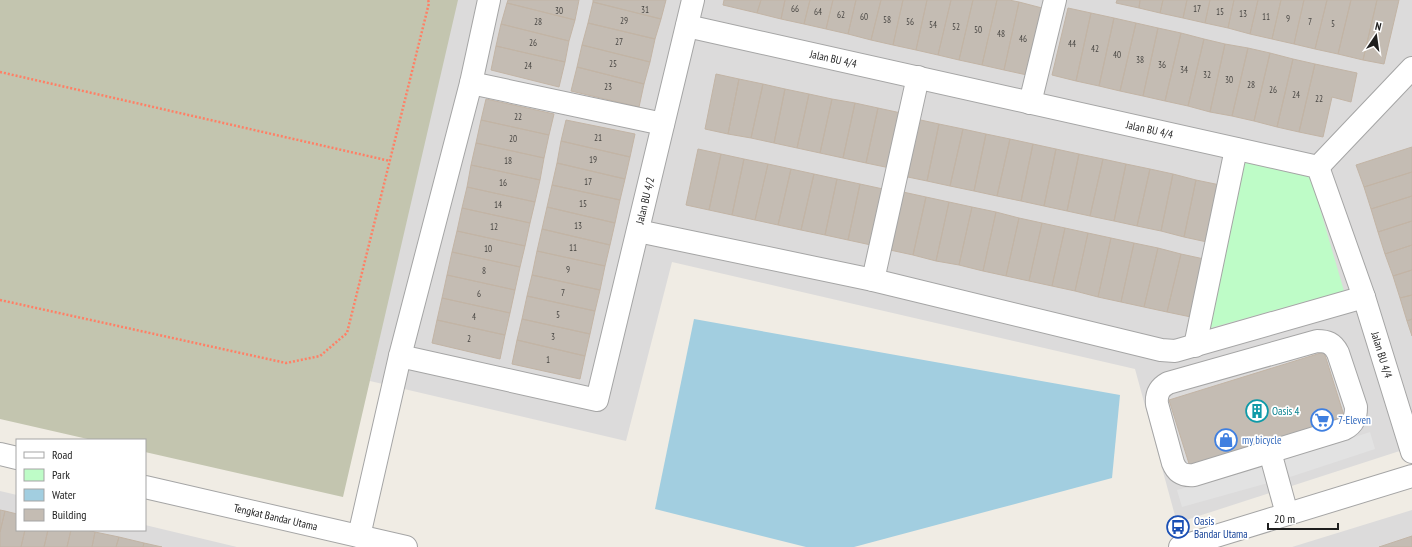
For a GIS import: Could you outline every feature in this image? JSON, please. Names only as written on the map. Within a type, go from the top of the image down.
[{"type":"street","points":[[360,536],[399,362],[471,83],[489,0]]},
{"type":"street","name":"Jalan BU 4/2","points":[[399,362],[598,400],[693,0]]},
{"type":"street","points":[[1030,103],[1055,0]]},
{"type":"street","name":"Jalan BU 4/4","points":[[687,26],[1318,167],[1364,297],[1412,452]]},
{"type":"street","points":[[1318,167],[1412,68]]},
{"type":"street","points":[[873,280],[918,77]]},
{"type":"street","points":[[471,83],[663,124]]},
{"type":"street","points":[[1195,346],[1236,149]]},
{"type":"street","points":[[638,231],[873,280],[1161,350],[1175,351],[1195,346],[1364,297]]},
{"type":"street","points":[[1317,341],[1330,343],[1338,352],[1356,407],[1354,420],[1350,426],[1270,452],[1194,475],[1188,476],[1181,474],[1173,463],[1156,404],[1158,391],[1168,383],[1317,341]]},
{"type":"street","points":[[1270,452],[1288,514]]},
{"type":"street","points":[[0,454],[16,458]]},
{"type":"street","points":[[1180,547],[1412,476]]},
{"type":"street","name":"Tengkat Bandar Utama","points":[[146,487],[406,547]]},
{"type":"path","points":[[0,300],[286,363],[320,356],[347,333],[429,3],[428,0]]},
{"type":"path","points":[[0,72],[390,161]]},
{"type":"shaded area","points":[[0,0],[458,0],[343,497],[146,452],[146,439],[88,439],[0,419]]},
{"type":"shaded area","points":[[452,0],[1412,0],[1412,447],[1177,523],[1135,369],[672,262],[626,441],[370,381]]},
{"type":"shaded area","points":[[1370,432],[1375,449],[1290,477],[1284,460]]},
{"type":"shaded area","points":[[1264,466],[1268,483],[1182,507],[1177,490]]},
{"type":"shaded area","points":[[0,491],[16,495],[16,531],[146,531],[146,525],[237,547],[0,547]]},
{"type":"shaded area","points":[[1412,510],[1412,547],[1292,547]]},
{"type":"green space","points":[[1241,158],[1309,171],[1344,291],[1203,330]]},
{"type":"water","points":[[694,319],[1120,395],[1112,478],[854,547],[806,547],[655,509]]},
{"type":"building","points":[[508,0],[579,0],[575,20],[507,3]]},
{"type":"building","points":[[593,0],[666,0],[661,19],[593,2]]},
{"type":"building","points":[[724,0],[761,0],[757,13],[723,5]]},
{"type":"building","points":[[761,0],[785,0],[781,19],[757,13]]},
{"type":"building","points":[[785,0],[810,0],[804,24],[781,19]]},
{"type":"building","points":[[810,0],[833,0],[826,29],[804,24]]},
{"type":"building","points":[[833,0],[856,0],[848,34],[826,29]]},
{"type":"building","points":[[856,0],[881,0],[871,40],[848,34]]},
{"type":"building","points":[[881,0],[903,0],[893,45],[871,40]]},
{"type":"building","points":[[903,0],[927,0],[916,50],[893,45]]},
{"type":"building","points":[[927,0],[951,0],[938,55],[916,50]]},
{"type":"building","points":[[951,0],[973,0],[959,60],[938,55]]},
{"type":"building","points":[[973,0],[997,0],[982,65],[959,60]]},
{"type":"building","points":[[997,0],[1019,2],[1004,70],[982,65]]},
{"type":"building","points":[[1117,0],[1140,0],[1139,8],[1116,3]]},
{"type":"building","points":[[1140,0],[1163,0],[1160,13],[1139,8]]},
{"type":"building","points":[[1163,0],[1187,0],[1183,18],[1160,13]]},
{"type":"building","points":[[1187,0],[1210,0],[1205,23],[1183,18]]},
{"type":"building","points":[[1210,0],[1234,0],[1228,28],[1205,23]]},
{"type":"building","points":[[1234,0],[1258,0],[1250,34],[1228,28]]},
{"type":"building","points":[[1258,0],[1281,0],[1272,39],[1250,34]]},
{"type":"building","points":[[1281,0],[1304,0],[1294,44],[1272,39]]},
{"type":"building","points":[[1304,0],[1327,0],[1315,49],[1294,44]]},
{"type":"building","points":[[1327,0],[1351,0],[1338,54],[1315,49]]},
{"type":"building","points":[[1351,0],[1377,0],[1363,60],[1338,54]]},
{"type":"building","points":[[1377,0],[1399,0],[1384,64],[1363,60]]},
{"type":"building","points":[[593,2],[661,19],[655,39],[588,23]]},
{"type":"building","points":[[1019,2],[1042,8],[1027,75],[1004,70]]},
{"type":"building","points":[[507,3],[575,20],[569,41],[501,24]]},
{"type":"building","points":[[1068,8],[1091,13],[1076,81],[1052,75]]},
{"type":"building","points":[[1091,13],[1114,18],[1099,86],[1076,81]]},
{"type":"building","points":[[1114,18],[1136,23],[1120,91],[1099,86]]},
{"type":"building","points":[[588,23],[655,39],[650,62],[582,45]]},
{"type":"building","points":[[1136,23],[1158,28],[1143,96],[1120,91]]},
{"type":"building","points":[[501,24],[569,41],[565,62],[496,46]]},
{"type":"building","points":[[1158,28],[1181,33],[1165,101],[1143,96]]},
{"type":"building","points":[[1181,33],[1204,39],[1188,106],[1165,101]]},
{"type":"building","points":[[1204,39],[1225,44],[1210,112],[1188,106]]},
{"type":"building","points":[[1225,44],[1248,48],[1232,116],[1210,112]]},
{"type":"building","points":[[582,45],[650,62],[644,84],[577,67]]},
{"type":"building","points":[[496,46],[565,62],[559,87],[491,70]]},
{"type":"building","points":[[1248,48],[1270,53],[1254,121],[1232,116]]},
{"type":"building","points":[[1270,53],[1293,59],[1277,127],[1254,121]]},
{"type":"building","points":[[1293,59],[1315,64],[1299,132],[1277,127]]},
{"type":"building","points":[[1315,64],[1357,73],[1351,102],[1332,97],[1323,137],[1299,132]]},
{"type":"building","points":[[577,67],[644,84],[639,107],[571,91]]},
{"type":"building","points":[[716,74],[739,79],[728,134],[705,129]]},
{"type":"building","points":[[739,79],[763,84],[751,138],[728,134]]},
{"type":"building","points":[[763,84],[785,89],[774,143],[751,138]]},
{"type":"building","points":[[785,89],[809,94],[797,148],[774,143]]},
{"type":"building","points":[[809,94],[832,99],[820,153],[797,148]]},
{"type":"building","points":[[486,99],[554,114],[549,135],[481,120]]},
{"type":"building","points":[[832,99],[855,103],[843,158],[820,153]]},
{"type":"building","points":[[855,103],[878,108],[866,163],[843,158]]},
{"type":"building","points":[[878,108],[901,113],[890,168],[866,163]]},
{"type":"building","points":[[916,119],[939,124],[927,181],[903,176]]},
{"type":"building","points":[[481,120],[549,135],[544,158],[476,143]]},
{"type":"building","points":[[566,120],[635,134],[630,157],[561,141]]},
{"type":"building","points":[[939,124],[963,129],[950,186],[927,181]]},
{"type":"building","points":[[963,129],[986,134],[974,191],[950,186]]},
{"type":"building","points":[[986,134],[1010,139],[997,196],[974,191]]},
{"type":"building","points":[[1010,139],[1033,144],[1021,201],[997,196]]},
{"type":"building","points":[[561,141],[630,157],[625,179],[557,163]]},
{"type":"building","points":[[476,143],[544,158],[540,180],[471,165]]},
{"type":"building","points":[[1033,144],[1056,149],[1044,206],[1021,201]]},
{"type":"building","points":[[1412,147],[1412,172],[1364,187],[1356,165]]},
{"type":"building","points":[[698,149],[721,154],[709,210],[686,205]]},
{"type":"building","points":[[1056,149],[1079,154],[1067,211],[1044,206]]},
{"type":"building","points":[[721,154],[744,159],[732,215],[709,210]]},
{"type":"building","points":[[1079,154],[1103,159],[1090,216],[1067,211]]},
{"type":"building","points":[[744,159],[768,164],[755,220],[732,215]]},
{"type":"building","points":[[1103,159],[1126,164],[1114,221],[1090,216]]},
{"type":"building","points":[[557,163],[625,179],[620,200],[552,185]]},
{"type":"building","points":[[768,164],[791,169],[778,225],[755,220]]},
{"type":"building","points":[[1126,164],[1150,169],[1137,226],[1114,221]]},
{"type":"building","points":[[471,165],[540,180],[535,202],[467,187]]},
{"type":"building","points":[[791,169],[814,174],[801,230],[778,225]]},
{"type":"building","points":[[1150,169],[1173,174],[1161,231],[1137,226]]},
{"type":"building","points":[[1412,172],[1412,196],[1371,209],[1364,187]]},
{"type":"building","points":[[814,174],[837,179],[825,235],[801,230]]},
{"type":"building","points":[[1173,174],[1196,180],[1184,237],[1161,231]]},
{"type":"building","points":[[837,179],[860,184],[848,240],[825,235]]},
{"type":"building","points":[[1196,180],[1220,185],[1207,242],[1184,237]]},
{"type":"building","points":[[860,184],[883,189],[871,245],[848,240]]},
{"type":"building","points":[[552,185],[620,200],[615,223],[547,207]]},
{"type":"building","points":[[467,187],[535,202],[530,223],[462,208]]},
{"type":"building","points":[[903,192],[926,197],[913,255],[890,250]]},
{"type":"building","points":[[1412,196],[1412,221],[1378,232],[1371,209]]},
{"type":"building","points":[[926,197],[949,202],[936,261],[913,255]]},
{"type":"building","points":[[949,202],[972,207],[959,265],[936,261]]},
{"type":"building","points":[[547,207],[615,223],[610,245],[542,229]]},
{"type":"building","points":[[972,207],[996,212],[983,271],[959,265]]},
{"type":"building","points":[[462,208],[530,223],[525,246],[457,231]]},
{"type":"building","points":[[996,212],[1019,218],[1006,276],[983,271]]},
{"type":"building","points":[[1019,218],[1042,223],[1029,281],[1006,276]]},
{"type":"building","points":[[1412,221],[1412,245],[1385,254],[1378,232]]},
{"type":"building","points":[[1042,223],[1065,228],[1052,286],[1029,281]]},
{"type":"building","points":[[1065,228],[1088,233],[1075,291],[1052,286]]},
{"type":"building","points":[[542,229],[610,245],[605,266],[537,251]]},
{"type":"building","points":[[457,231],[525,246],[520,267],[452,252]]},
{"type":"building","points":[[1088,233],[1111,238],[1098,297],[1075,291]]},
{"type":"building","points":[[1111,238],[1134,243],[1121,302],[1098,297]]},
{"type":"building","points":[[1134,243],[1158,248],[1144,307],[1121,302]]},
{"type":"building","points":[[1412,245],[1412,270],[1393,276],[1385,254]]},
{"type":"building","points":[[1158,248],[1181,254],[1167,312],[1144,307]]},
{"type":"building","points":[[537,251],[605,266],[600,290],[532,275]]},
{"type":"building","points":[[452,252],[520,267],[515,290],[447,275]]},
{"type":"building","points":[[1181,254],[1204,259],[1191,317],[1167,312]]},
{"type":"building","points":[[1412,270],[1412,295],[1400,298],[1393,276]]},
{"type":"building","points":[[447,275],[515,290],[510,313],[442,298]]},
{"type":"building","points":[[532,275],[600,290],[595,311],[527,296]]},
{"type":"building","points":[[1412,295],[1412,319],[1407,321],[1400,298]]},
{"type":"building","points":[[527,296],[595,311],[590,334],[522,319]]},
{"type":"building","points":[[442,298],[510,313],[505,335],[437,320]]},
{"type":"building","points":[[522,319],[590,334],[585,356],[517,340]]},
{"type":"building","points":[[1412,319],[1412,336],[1407,321]]},
{"type":"building","points":[[437,320],[505,335],[500,359],[432,343]]},
{"type":"building","points":[[517,340],[585,356],[580,379],[512,364]]},
{"type":"building","name":"Oasis 4","points":[[1324,352],[1346,422],[1191,470],[1169,400]]},
{"type":"building","points":[[0,510],[5,511],[0,532]]},
{"type":"building","points":[[5,511],[16,514],[16,531],[25,531],[21,547],[0,547],[0,532]]},
{"type":"building","points":[[25,531],[48,531],[44,547],[21,547]]},
{"type":"building","points":[[48,531],[71,531],[67,547],[44,547]]},
{"type":"building","points":[[71,531],[95,532],[92,547],[67,547]]},
{"type":"building","points":[[95,532],[119,537],[116,547],[92,547]]},
{"type":"building","points":[[1412,536],[1412,547],[1379,547]]},
{"type":"building","points":[[119,537],[144,543],[143,547],[116,547]]},
{"type":"building","points":[[144,543],[162,547],[143,547]]},
{"type":"place","name":"Oasis 4","points":[[1257,411]]},
{"type":"place","name":"7-Eleven","points":[[1322,420]]},
{"type":"place","name":"my bicycle","points":[[1226,440]]},
{"type":"place","name":"Oasis Bandar Utama","points":[[1178,527]]}]
